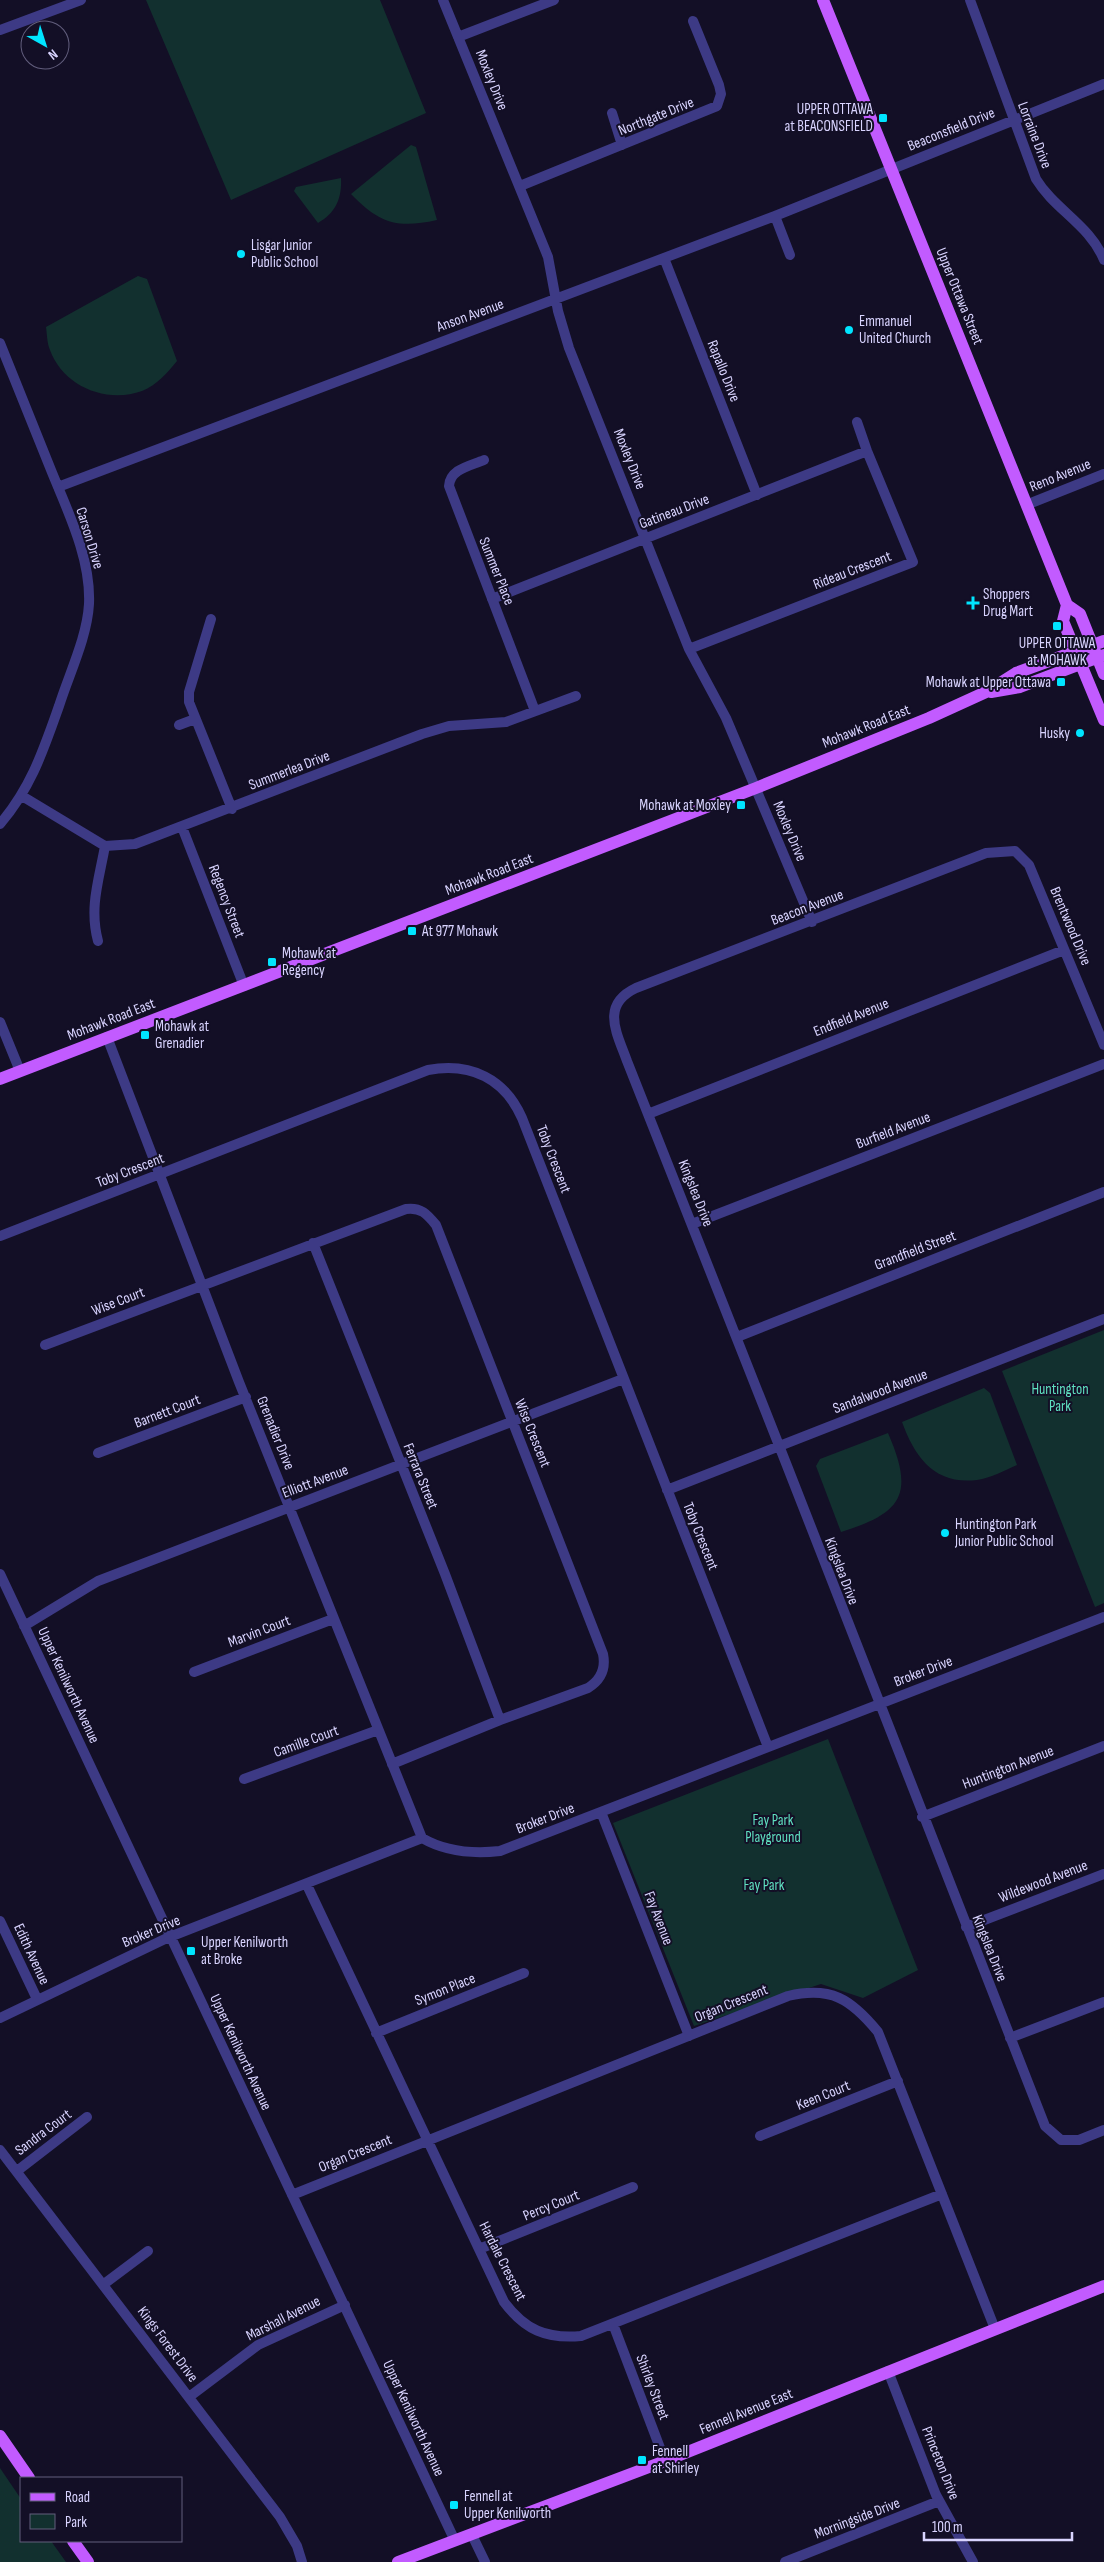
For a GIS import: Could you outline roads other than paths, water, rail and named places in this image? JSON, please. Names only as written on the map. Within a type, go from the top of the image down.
[{"type":"main road","name":"Upper Ottawa Street","points":[[823,0],[1067,605],[1080,614],[1098,643],[1104,674]]},
{"type":"main road","name":"Upper Ottawa Street","points":[[1067,605],[1063,621],[1104,720]]},
{"type":"main road","name":"Mohawk Road East","points":[[0,1079],[756,788],[929,718],[986,692],[1016,673],[1098,643]]},
{"type":"main road","name":"Mohawk Road East","points":[[986,692],[1020,687],[1101,657]]},
{"type":"main road","name":"Fennell Avenue East","points":[[398,2562],[665,2461],[1104,2286]]},
{"type":"main road","points":[[0,2436],[29,2477]]},
{"type":"main road","points":[[74,2542],[88,2562]]},
{"type":"street","points":[[0,30],[81,0]]},
{"type":"street","name":"Moxley Drive","points":[[443,0],[549,260],[556,299],[569,348],[689,650],[726,718],[812,922]]},
{"type":"street","points":[[458,37],[554,0]]},
{"type":"street","name":"Lorraine Drive","points":[[970,0],[1012,120],[1036,179],[1045,194],[1098,244],[1104,260]]},
{"type":"street","name":"Northgate Drive","points":[[520,186],[717,106],[721,94],[719,84],[693,21]]},
{"type":"street","name":"Beaconsfield Drive","points":[[892,170],[1104,84]]},
{"type":"street","points":[[612,114],[622,145]]},
{"type":"street","name":"Anson Avenue","points":[[58,487],[892,170]]},
{"type":"street","points":[[775,216],[790,255]]},
{"type":"street","name":"Rapallo Drive","points":[[664,258],[757,495]]},
{"type":"street","name":"Carson Drive","points":[[0,343],[58,487],[85,562],[89,605],[81,638],[46,744],[31,782],[0,824]]},
{"type":"street","name":"Rideau Crescent","points":[[689,650],[913,562],[857,422]]},
{"type":"street","name":"Gatineau Drive","points":[[492,598],[867,451]]},
{"type":"street","name":"Summer Place","points":[[484,460],[456,472],[450,479],[449,486],[535,710]]},
{"type":"street","name":"Reno Avenue","points":[[1026,505],[1104,474]]},
{"type":"street","points":[[211,619],[189,692],[190,705],[232,809]]},
{"type":"street","name":"Summerlea Drive","points":[[105,846],[134,844],[182,828],[422,734],[449,726],[506,722],[576,696]]},
{"type":"street","points":[[179,725],[195,719]]},
{"type":"street","points":[[22,796],[105,846],[94,906],[93,922],[98,941]]},
{"type":"street","name":"Regency Street","points":[[182,828],[244,986]]},
{"type":"street","name":"Beacon Avenue","points":[[616,1004],[623,996],[636,988],[812,922],[986,853],[1014,851]]},
{"type":"street","name":"Brentwood Drive","points":[[1014,851],[1029,865],[1104,1045]]},
{"type":"street","name":"Endfield Avenue","points":[[648,1114],[1064,950]]},
{"type":"street","name":"Kingslea Drive","points":[[616,1004],[615,1027],[648,1114],[737,1337],[922,1817],[1045,2126],[1061,2140],[1079,2140],[1104,2130]]},
{"type":"street","points":[[0,1022],[20,1071]]},
{"type":"street","name":"Grenadier Drive","points":[[107,1037],[289,1507],[422,1838]]},
{"type":"street","name":"Burfield Avenue","points":[[692,1224],[1104,1064]]},
{"type":"street","name":"Toby Crescent","points":[[0,1236],[428,1070],[446,1067],[477,1073],[503,1088],[517,1107],[768,1747]]},
{"type":"street","name":"Grandfield Street","points":[[737,1337],[1104,1192]]},
{"type":"street","name":"Wise Crescent","points":[[202,1285],[406,1209],[417,1208],[427,1214],[436,1225],[603,1654],[604,1667],[598,1681],[588,1688],[500,1720],[392,1764]]},
{"type":"street","name":"Ferrara Street","points":[[313,1243],[445,1574],[500,1720]]},
{"type":"street","name":"Wise Court","points":[[45,1345],[202,1285]]},
{"type":"street","name":"Sandalwood Avenue","points":[[667,1490],[1104,1319]]},
{"type":"street","name":"Elliott Avenue","points":[[24,1626],[98,1581],[513,1423],[623,1379]]},
{"type":"street","name":"Barnett Court","points":[[98,1453],[246,1397]]},
{"type":"street","name":"Upper Kenilworth Avenue","points":[[0,1574],[455,2541]]},
{"type":"street","name":"Broker Drive","points":[[0,2018],[171,1938],[422,1838],[451,1850],[467,1852],[500,1851],[1104,1617]]},
{"type":"street","name":"Marvin Court","points":[[194,1672],[334,1618]]},
{"type":"street","name":"Camille Court","points":[[244,1779],[378,1730]]},
{"type":"street","name":"Huntington Avenue","points":[[922,1817],[1104,1746]]},
{"type":"street","name":"Fay Avenue","points":[[601,1812],[689,2036]]},
{"type":"street","name":"Wildewood Avenue","points":[[966,1927],[1104,1874]]},
{"type":"street","name":"Hardale Crescent","points":[[307,1885],[504,2302],[517,2319],[526,2325],[551,2335],[565,2337],[581,2336],[942,2194]]},
{"type":"street","name":"Edith Avenue","points":[[0,1921],[38,2000]]},
{"type":"street","name":"Symon Place","points":[[376,2033],[524,1973]]},
{"type":"street","name":"Organ Crescent","points":[[292,2194],[788,1996],[806,1992],[832,1995],[861,2011],[878,2032],[995,2329]]},
{"type":"street","points":[[1010,2038],[1104,2002]]},
{"type":"street","name":"Keen Court","points":[[760,2136],[898,2081]]},
{"type":"street","name":"Sandra Court","points":[[17,2171],[87,2117]]},
{"type":"street","name":"Kings Forest Drive","points":[[0,2150],[280,2517],[296,2546],[302,2562]]},
{"type":"street","name":"Percy Court","points":[[480,2249],[633,2187]]},
{"type":"street","points":[[104,2284],[148,2251]]},
{"type":"street","name":"Marshall Avenue","points":[[189,2397],[258,2345],[345,2304]]},
{"type":"street","name":"Shirley Street","points":[[613,2324],[665,2461]]},
{"type":"street","name":"Princeton Drive","points":[[888,2371],[939,2501],[973,2562]]},
{"type":"street","name":"Morningside Drive","points":[[785,2562],[939,2501]]},
{"type":"street","points":[[472,2535],[486,2562]]},
{"type":"place","name":"UPPER OTTAWA at BEACONSFIELD","points":[[883,118]]},
{"type":"place","name":"Lisgar Junior Public School","points":[[241,254]]},
{"type":"place","name":"Emmanuel United Church","points":[[849,330]]},
{"type":"place","name":"Shoppers Drug Mart","points":[[973,603]]},
{"type":"place","name":"UPPER OTTAWA at MOHAWK","points":[[1057,626]]},
{"type":"place","name":"Mohawk at Upper Ottawa","points":[[1061,682]]},
{"type":"place","name":"Husky","points":[[1080,733]]},
{"type":"place","name":"Mohawk at Moxley","points":[[741,805]]},
{"type":"place","name":"At 977 Mohawk","points":[[412,931]]},
{"type":"place","name":"Mohawk at Regency","points":[[272,962]]},
{"type":"place","name":"Mohawk at Grenadier","points":[[145,1035]]},
{"type":"place","name":"Huntington Park Junior Public School","points":[[945,1533]]},
{"type":"place","name":"Upper Kenilworth at Broke","points":[[191,1951]]},
{"type":"place","name":"Fennell at Shirley","points":[[642,2460]]},
{"type":"place","name":"Fennell at Upper Kenilworth","points":[[454,2505]]},
{"type":"park label","name":"Huntington Park","points":[[1060,1398]]},
{"type":"park label","name":"Fay Park Playground","points":[[773,1828]]},
{"type":"park label","name":"Fay Park","points":[[764,1885]]}]
